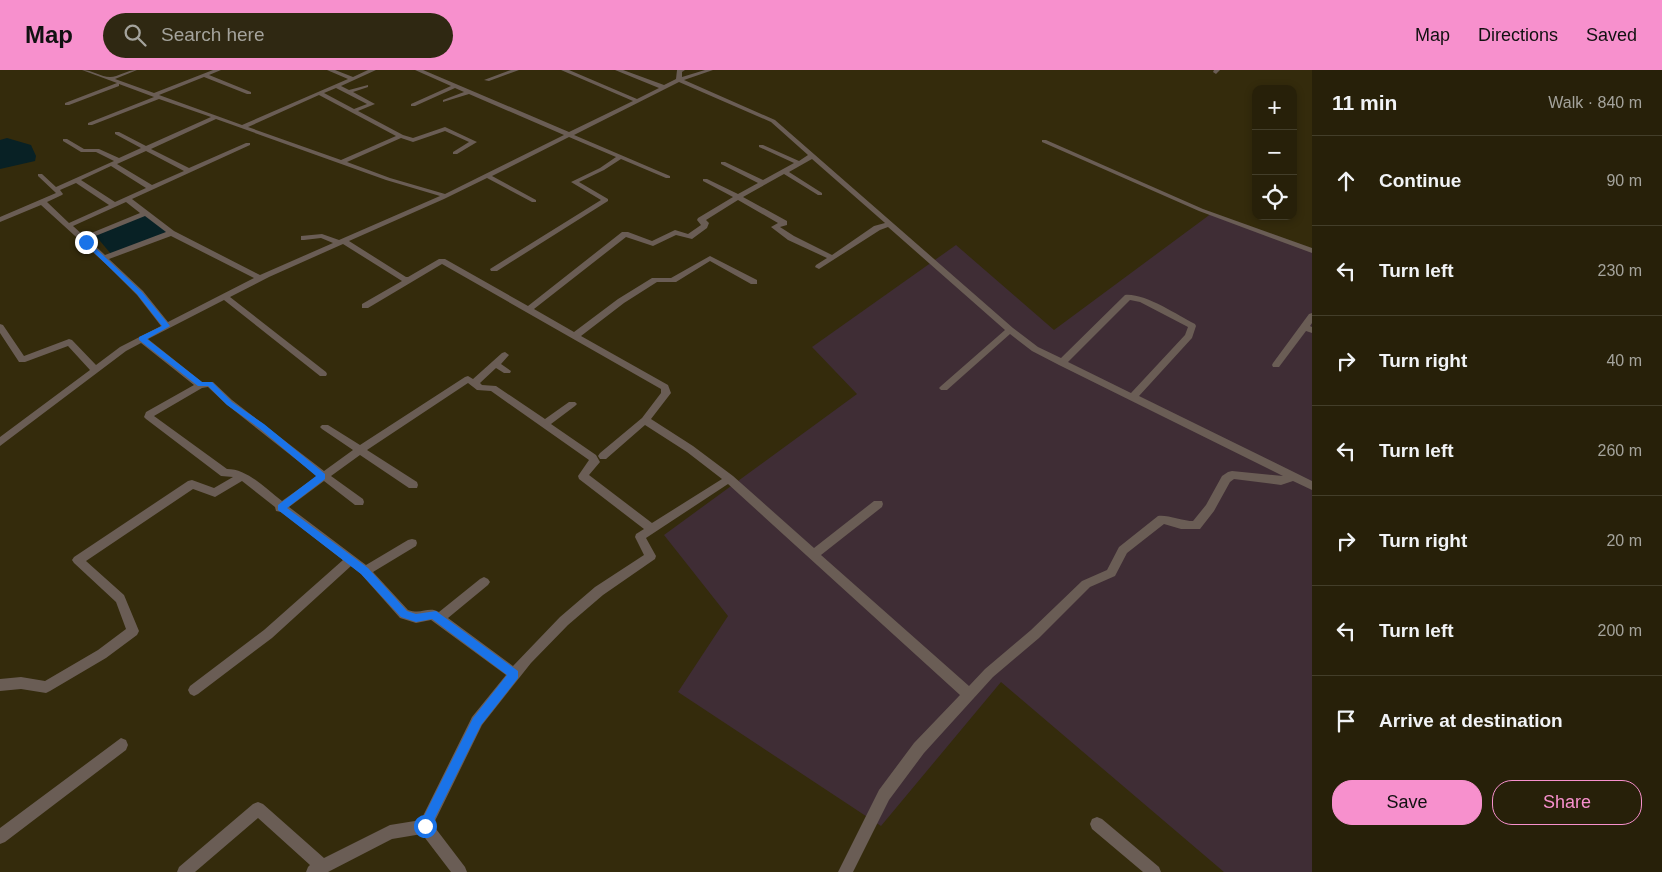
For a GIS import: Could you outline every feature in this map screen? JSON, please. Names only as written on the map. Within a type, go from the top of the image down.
[{"type":"street","points":[[85,70],[388,179],[446,196]]},
{"type":"street","points":[[109,79],[134,70]]},
{"type":"street","points":[[90,124],[218,70]]},
{"type":"street","points":[[330,70],[353,79]]},
{"type":"street","points":[[244,126],[373,70]]},
{"type":"street","points":[[418,70],[668,177]]},
{"type":"street","points":[[487,80],[516,70]]},
{"type":"street","points":[[564,70],[636,100]]},
{"type":"street","points":[[621,70],[663,87]]},
{"type":"street","points":[[679,80],[679,71],[682,70]]},
{"type":"street","points":[[0,442],[123,349],[166,326],[260,278],[446,196],[569,136],[663,87],[710,70]]},
{"type":"street","points":[[204,75],[249,93]]},
{"type":"street","points":[[679,80],[773,121],[1010,330],[1035,348],[1312,486]]},
{"type":"street","points":[[67,104],[117,85]]},
{"type":"street","points":[[336,86],[372,104],[354,111]]},
{"type":"street","points":[[349,92],[366,86]]},
{"type":"street","points":[[413,105],[455,86]]},
{"type":"street","points":[[445,101],[469,92]]},
{"type":"street","points":[[319,93],[401,136],[413,140],[445,129],[474,142],[455,153]]},
{"type":"street","points":[[56,189],[216,117]]},
{"type":"street","points":[[116,133],[189,171]]},
{"type":"street","points":[[342,162],[401,136]]},
{"type":"street","points":[[65,140],[82,151],[97,150],[120,161]]},
{"type":"street","points":[[1044,141],[1201,210],[1312,251]]},
{"type":"street","points":[[68,226],[248,144]]},
{"type":"street","points":[[761,146],[798,163]]},
{"type":"street","points":[[529,309],[625,234],[653,244],[675,232],[689,237],[704,226],[705,223],[701,220],[761,182],[812,156]]},
{"type":"street","points":[[494,269],[606,200],[574,182],[602,169],[620,157]]},
{"type":"street","points":[[723,163],[761,182]]},
{"type":"street","points":[[112,164],[150,187]]},
{"type":"street","points":[[783,171],[820,194]]},
{"type":"street","points":[[0,220],[60,194],[40,174]]},
{"type":"street","points":[[487,176],[534,201]]},
{"type":"street","points":[[76,180],[113,204]]},
{"type":"street","points":[[705,180],[784,223],[775,227],[792,238],[833,258]]},
{"type":"street","points":[[128,199],[171,233],[260,278]]},
{"type":"street","points":[[42,202],[140,293],[166,326]]},
{"type":"street","points":[[83,240],[146,214]]},
{"type":"street","points":[[819,267],[877,228],[890,224]]},
{"type":"street","points":[[104,258],[171,233]]},
{"type":"street","points":[[304,238],[322,236],[341,242],[396,275],[410,279]]},
{"type":"street","points":[[576,336],[621,301],[656,280],[670,281],[692,271],[710,258],[754,282]]},
{"type":"street","points":[[366,306],[442,261],[665,388],[666,393],[645,420],[603,456]]},
{"type":"street","points":[[224,296],[323,374]]},
{"type":"street","points":[[1062,363],[1128,298],[1142,300],[1192,326],[1190,336],[1132,398]]},
{"type":"street","points":[[1276,365],[1308,329],[1312,316]]},
{"type":"street","points":[[0,326],[22,360],[69,342],[95,370]]},
{"type":"street","points":[[944,388],[1010,330]]},
{"type":"street","points":[[142,339],[200,385]]},
{"type":"street","points":[[474,383],[506,355]]},
{"type":"street","points":[[495,364],[506,371]]},
{"type":"street","points":[[280,508],[322,476],[468,379],[483,389],[493,388],[593,458],[595,462],[583,476],[652,529]]},
{"type":"street","points":[[359,502],[322,476],[262,426],[229,403],[210,384],[200,385],[149,414],[150,417],[224,473],[242,476],[280,508],[365,571],[404,614],[416,618],[433,614],[514,674]]},
{"type":"street","points":[[545,424],[572,404]]},
{"type":"street","points":[[645,420],[690,449],[729,479],[970,694]]},
{"type":"street","points":[[325,427],[413,485]]},
{"type":"street","points":[[845,872],[884,795],[919,748],[970,694],[1086,584],[1111,573],[1123,550],[1162,519],[1181,525],[1196,526],[1210,508],[1226,479],[1232,474],[1281,481],[1294,478]]},
{"type":"street","points":[[0,685],[20,683],[46,687],[102,654],[133,631],[120,599],[78,560],[192,484],[215,493],[242,476]]},
{"type":"street","points":[[425,826],[477,721],[514,674],[564,621],[599,592],[651,556],[640,537],[729,479]]},
{"type":"street","points":[[813,555],[878,504]]},
{"type":"street","points":[[365,571],[412,543]]},
{"type":"street","points":[[194,690],[268,634],[350,560]]},
{"type":"street","points":[[439,619],[484,582]]},
{"type":"street","points":[[0,837],[121,745]]},
{"type":"street","points":[[184,872],[258,809],[318,869],[390,832],[425,826]]},
{"type":"street","points":[[1097,824],[1154,872]]},
{"type":"street","points":[[425,826],[460,872]]},
{"type":"shaded area","points":[[1212,213],[1312,251],[1312,872],[1224,872],[1001,682],[881,826],[678,692],[728,616],[664,535],[857,394],[812,347],[956,245],[1054,330]]},
{"type":"water","points":[[7,138],[31,145],[36,156],[35,161],[0,169],[0,140]]},
{"type":"water","points":[[147,214],[169,232],[111,254],[95,235]]},
{"type":"route","points":[[86,242],[140,293],[166,326],[142,339],[200,385],[210,384],[229,403],[262,426],[322,476],[280,508],[365,571],[385,596],[404,614],[416,618],[433,614],[514,674],[477,721],[459,761],[425,826]]}]
